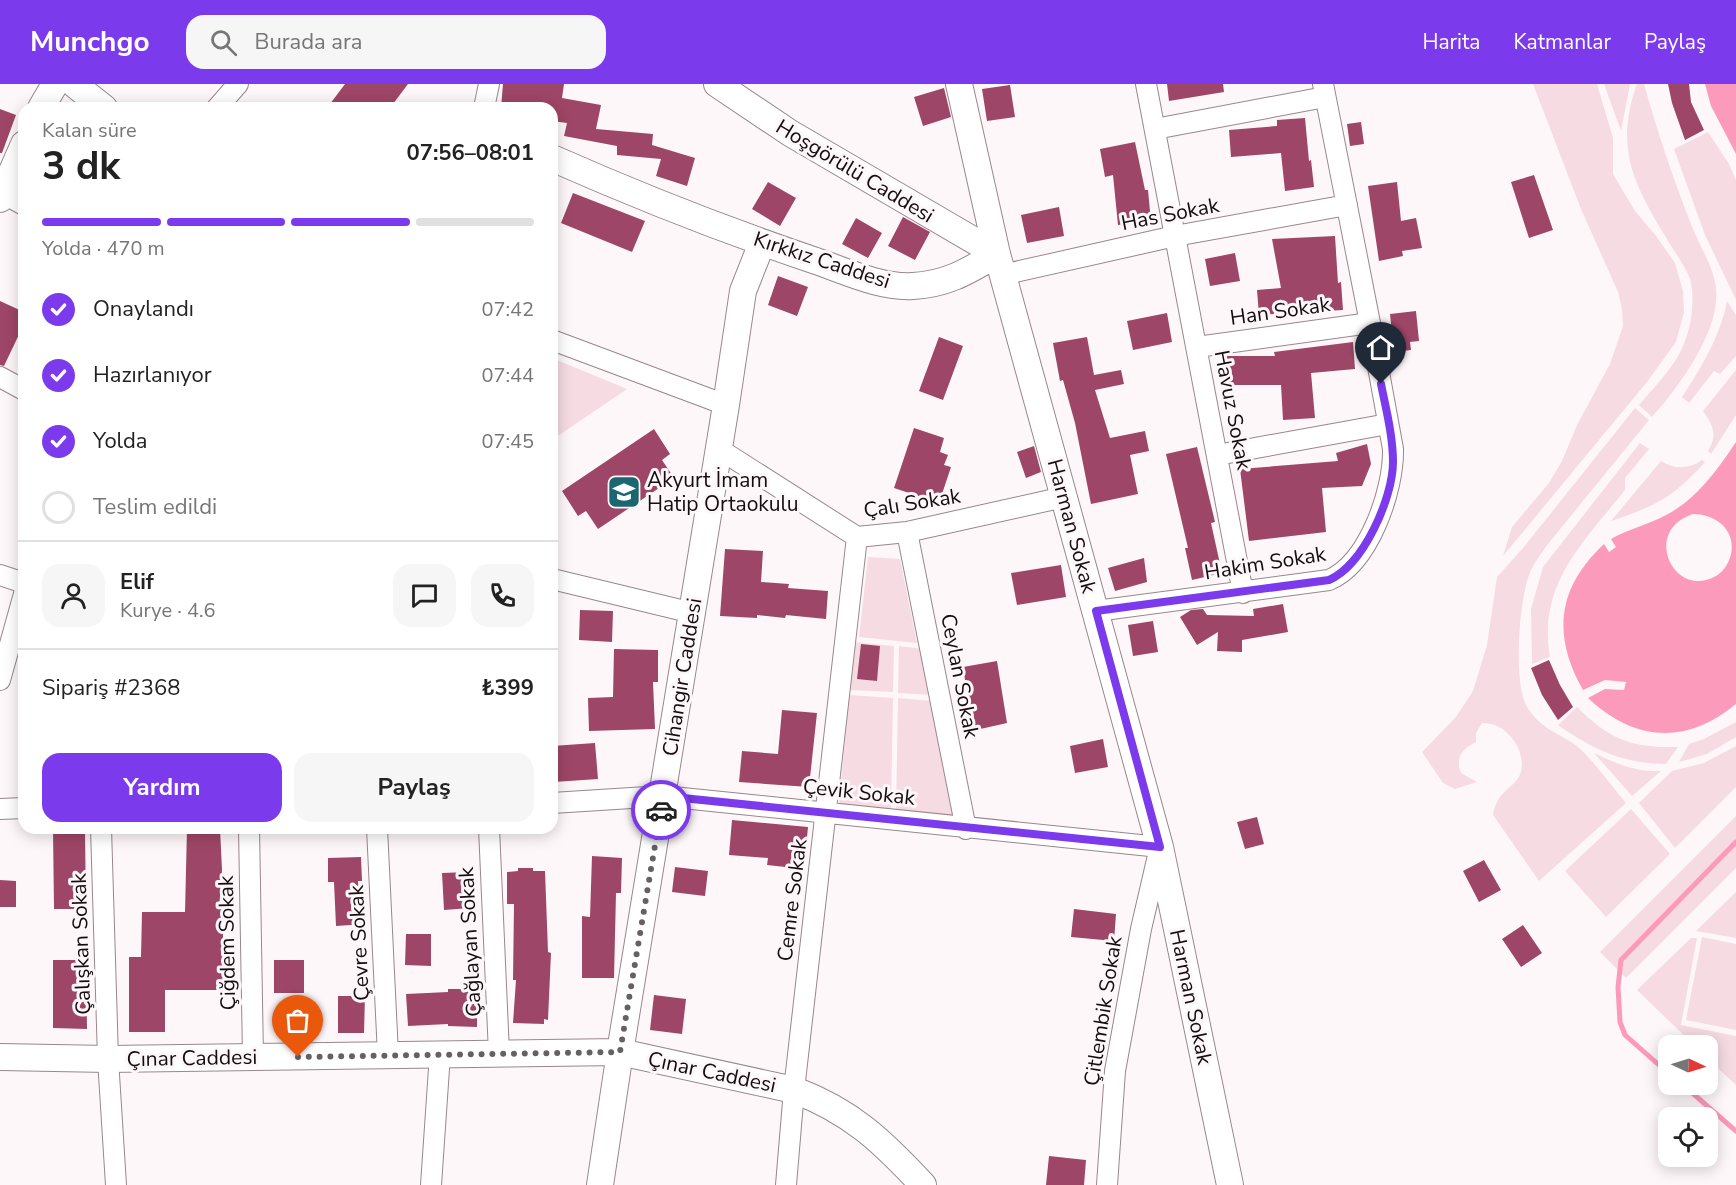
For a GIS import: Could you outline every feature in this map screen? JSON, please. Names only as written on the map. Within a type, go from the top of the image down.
[{"type":"street","points":[[44,102],[55,84]]},
{"type":"street","points":[[74,84],[96,102]]},
{"type":"street","points":[[222,102],[238,84]]},
{"type":"street","points":[[485,102],[489,84]]},
{"type":"street","name":"Hoşgörülü Caddesi","points":[[717,84],[790,133],[1000,264]]},
{"type":"street","points":[[959,84],[1000,264]]},
{"type":"street","name":"Havuz Sokak","points":[[1146,84],[1243,593]]},
{"type":"street","points":[[1155,129],[1324,91]]},
{"type":"street","name":"Hakim Sokak","points":[[1096,611],[1329,580],[1340,576],[1349,566],[1372,531],[1390,486],[1393,465],[1370,323],[1324,91]]},
{"type":"street","name":"Kırkkız Caddesi","points":[[558,160],[762,243],[855,274],[910,286],[935,284],[1000,264]]},
{"type":"street","points":[[9,199],[18,166]]},
{"type":"street","name":"Has Sokak","points":[[1000,264],[1176,236],[1347,205]]},
{"type":"street","name":"Cihangir Caddesi","points":[[600,1185],[743,291],[762,243]]},
{"type":"street","name":"Harman Sokak","points":[[1000,264],[1160,847],[1230,1185]]},
{"type":"street","name":"Han Sokak","points":[[1197,347],[1370,323]]},
{"type":"street","points":[[558,342],[726,405]]},
{"type":"street","points":[[0,377],[18,387]]},
{"type":"street","points":[[1217,455],[1388,424]]},
{"type":"street","name":"Çalı Sokak","points":[[719,449],[857,537],[907,532],[1064,497]]},
{"type":"street","name":"Ceylan Sokak","points":[[907,532],[966,829]]},
{"type":"street","name":"Cemre Sokak","points":[[786,1185],[794,1090],[857,537]]},
{"type":"street","points":[[0,575],[18,581]]},
{"type":"street","points":[[558,580],[693,612]]},
{"type":"street","points":[[0,680],[18,616]]},
{"type":"street","name":"Çevik Sokak","points":[[558,803],[663,796],[966,829],[1160,847]]},
{"type":"street","points":[[0,809],[18,808]]},
{"type":"street","name":"Çalışkan Sokak","points":[[101,834],[108,1059],[116,1185]]},
{"type":"street","name":"Çiğdem Sokak","points":[[249,834],[253,1058]]},
{"type":"street","name":"Çevre Sokak","points":[[377,834],[388,1055]]},
{"type":"street","name":"Çağlayan Sokak","points":[[489,834],[499,1053]]},
{"type":"street","name":"Çitlembik Sokak","points":[[1107,1185],[1115,1071],[1141,929],[1160,847]]},
{"type":"street","name":"Çınar Caddesi","points":[[0,1057],[253,1058],[620,1052],[794,1090],[818,1099],[851,1118],[870,1133],[923,1185]]},
{"type":"street","points":[[431,1185],[440,1054]]},
{"type":"shaded area","points":[[1533,84],[1597,84],[1613,138],[1613,174],[1635,211],[1675,263],[1683,291],[1684,312],[1676,342],[1647,382],[1503,556],[1512,527],[1549,483],[1562,461],[1577,425],[1610,364],[1623,326],[1618,292],[1581,209]]},
{"type":"shaded area","points":[[1604,84],[1630,84],[1621,131]]},
{"type":"shaded area","points":[[1637,84],[1644,84],[1672,172],[1694,232],[1712,271],[1716,288],[1716,304],[1705,339],[1685,374],[1652,417],[1639,405],[1678,357],[1690,324],[1692,293],[1688,274],[1645,201],[1631,165],[1627,128]]},
{"type":"shaded area","points":[[1705,84],[1736,84],[1736,154],[1711,106]]},
{"type":"shaded area","points":[[1708,132],[1729,164],[1736,180],[1736,300],[1705,235],[1674,149]]},
{"type":"shaded area","points":[[1727,301],[1736,315],[1736,356],[1720,374],[1714,371],[1689,403],[1682,397],[1715,339]]},
{"type":"shaded area","points":[[558,360],[627,389],[558,436]]},
{"type":"shaded area","points":[[1736,370],[1736,415],[1711,454],[1708,451],[1713,440],[1713,430],[1703,411]]},
{"type":"shaded area","points":[[1635,408],[1649,420],[1548,544],[1533,567],[1525,587],[1520,622],[1519,662],[1520,680],[1527,707],[1542,724],[1580,749],[1626,803],[1539,881],[1493,815],[1498,799],[1516,781],[1521,771],[1520,753],[1511,737],[1498,727],[1482,723],[1476,733],[1476,742],[1459,758],[1461,773],[1477,782],[1455,789],[1443,783],[1422,752],[1456,717],[1473,691],[1487,645],[1497,577]]},
{"type":"shaded area","points":[[1736,442],[1736,704],[1698,727],[1680,732],[1661,733],[1642,730],[1606,713],[1588,698],[1605,689],[1624,690],[1626,682],[1605,680],[1583,690],[1573,670],[1564,631],[1564,613],[1569,595],[1588,561],[1604,544],[1609,552],[1616,547],[1611,539],[1677,509],[1706,483]],"holes":[[[1693,514],[1716,520],[1722,525],[1727,530],[1732,545],[1731,554],[1724,569],[1716,576],[1701,581],[1687,579],[1677,571],[1669,560],[1666,547],[1669,534],[1677,523]]]},
{"type":"shaded area","points":[[1640,443],[1649,449],[1625,478],[1625,490],[1580,546],[1557,586],[1550,607],[1548,631],[1550,657],[1532,664],[1531,609],[1543,567]]},
{"type":"shaded area","points":[[1702,460],[1705,462],[1694,474],[1663,499],[1611,521],[1661,461],[1671,466],[1682,467]]},
{"type":"shaded area","points":[[868,557],[900,559],[917,643],[859,637]]},
{"type":"shaded area","points":[[854,642],[894,646],[893,692],[850,690]]},
{"type":"shaded area","points":[[899,646],[923,649],[931,695],[898,693]]},
{"type":"shaded area","points":[[849,695],[893,698],[891,810],[839,804]]},
{"type":"shaded area","points":[[898,698],[932,701],[953,818],[896,811]]},
{"type":"shaded area","points":[[1577,707],[1600,727],[1623,740],[1647,746],[1678,747],[1666,764],[1636,761],[1609,754],[1558,725]]},
{"type":"shaded area","points":[[1736,722],[1736,737],[1707,754],[1679,762],[1689,744],[1704,739]]},
{"type":"shaded area","points":[[1736,746],[1736,787],[1675,848],[1639,803],[1672,771],[1704,763]]},
{"type":"shaded area","points":[[1594,753],[1626,766],[1661,771],[1632,796]]},
{"type":"shaded area","points":[[1631,809],[1670,854],[1606,917],[1565,871]]},
{"type":"shaded area","points":[[1736,816],[1736,868],[1626,978],[1600,952]]},
{"type":"shaded area","points":[[1736,892],[1736,938],[1696,931]]},
{"type":"shaded area","points":[[1702,937],[1736,944],[1736,1030],[1686,1020]]},
{"type":"shaded area","points":[[1691,938],[1697,938],[1681,1025],[1736,1036],[1736,1085],[1718,1068],[1718,1035],[1684,1035],[1637,990]]},
{"type":"building","points":[[345,84],[408,84],[394,102],[332,102]]},
{"type":"building","points":[[503,84],[564,84],[562,98],[601,105],[596,129],[653,134],[652,145],[695,158],[687,186],[656,176],[661,159],[617,155],[617,146],[564,136],[567,123],[558,122],[558,102],[502,102]]},
{"type":"building","points":[[1167,84],[1223,84],[1224,92],[1169,101]]},
{"type":"building","points":[[1668,84],[1689,84],[1691,102],[1704,130],[1685,140],[1672,103]]},
{"type":"building","points":[[1010,85],[1015,117],[987,121],[982,89]]},
{"type":"building","points":[[944,88],[951,117],[923,126],[914,97]]},
{"type":"building","points":[[0,109],[16,115],[2,153],[0,153]]},
{"type":"building","points":[[1305,118],[1314,187],[1285,191],[1281,153],[1231,157],[1229,130],[1277,126],[1277,120]]},
{"type":"building","points":[[1361,122],[1364,144],[1350,146],[1347,124]]},
{"type":"building","points":[[1135,142],[1145,190],[1148,190],[1151,222],[1118,225],[1113,175],[1105,177],[1100,149]]},
{"type":"building","points":[[1534,175],[1553,230],[1529,238],[1511,182]]},
{"type":"building","points":[[768,182],[796,198],[780,226],[752,209]]},
{"type":"building","points":[[1397,182],[1401,221],[1416,218],[1422,248],[1402,251],[1403,256],[1379,261],[1368,186]]},
{"type":"building","points":[[573,193],[645,221],[632,252],[561,223]]},
{"type":"building","points":[[1059,207],[1064,236],[1027,243],[1021,215]]},
{"type":"building","points":[[903,217],[930,232],[915,260],[888,246]]},
{"type":"building","points":[[856,218],[882,233],[868,258],[842,244]]},
{"type":"building","points":[[1335,236],[1338,283],[1341,282],[1343,310],[1259,315],[1257,290],[1281,288],[1272,239]]},
{"type":"building","points":[[1235,253],[1240,281],[1210,286],[1205,259]]},
{"type":"building","points":[[778,276],[808,287],[797,316],[768,305]]},
{"type":"building","points":[[0,301],[18,309],[18,337],[4,366],[0,365]]},
{"type":"building","points":[[1416,311],[1419,341],[1410,342],[1411,350],[1394,352],[1390,314]]},
{"type":"building","points":[[1167,313],[1172,342],[1133,350],[1127,321]]},
{"type":"building","points":[[939,337],[963,346],[943,400],[919,391]]},
{"type":"building","points":[[1087,337],[1094,375],[1121,370],[1124,384],[1095,390],[1110,438],[1145,431],[1149,451],[1130,455],[1138,494],[1091,504],[1075,423],[1063,380],[1060,381],[1053,343]]},
{"type":"building","points":[[1353,342],[1355,369],[1311,373],[1315,418],[1283,420],[1281,385],[1222,385],[1222,356],[1275,356],[1274,352]]},
{"type":"building","points":[[914,428],[944,438],[940,452],[948,455],[944,465],[951,467],[939,503],[894,488]]},
{"type":"building","points":[[654,429],[670,454],[662,460],[674,478],[598,529],[586,511],[578,516],[562,491]]},
{"type":"building","points":[[1367,444],[1371,464],[1362,486],[1322,488],[1326,532],[1249,541],[1240,469],[1338,461],[1336,453]]},
{"type":"building","points":[[1034,446],[1041,472],[1026,478],[1017,452]]},
{"type":"building","points":[[1197,447],[1215,522],[1211,523],[1222,573],[1192,580],[1185,548],[1188,548],[1166,454]]},
{"type":"building","points":[[725,549],[763,551],[761,582],[789,584],[788,588],[828,591],[826,619],[786,615],[785,618],[757,615],[757,618],[720,616]]},
{"type":"building","points":[[1144,558],[1147,582],[1115,591],[1108,568]]},
{"type":"building","points":[[1061,565],[1066,597],[1017,605],[1011,573]]},
{"type":"building","points":[[1283,604],[1288,632],[1242,640],[1242,652],[1217,651],[1218,632],[1197,645],[1180,617],[1191,610],[1203,609],[1207,615],[1254,616],[1253,609]]},
{"type":"building","points":[[580,610],[613,611],[612,642],[579,640]]},
{"type":"building","points":[[1153,621],[1158,652],[1133,656],[1128,625]]},
{"type":"building","points":[[861,644],[880,646],[877,681],[857,679]]},
{"type":"building","points":[[614,649],[658,650],[658,682],[653,682],[655,729],[589,731],[588,698],[613,697]]},
{"type":"building","points":[[1549,660],[1573,707],[1558,720],[1542,695],[1531,668]]},
{"type":"building","points":[[997,661],[1007,723],[967,732],[963,707],[969,706],[963,667]]},
{"type":"building","points":[[782,710],[817,713],[809,787],[739,782],[742,751],[778,754]]},
{"type":"building","points":[[1103,739],[1108,767],[1075,773],[1070,746]]},
{"type":"building","points":[[595,743],[598,779],[558,782],[558,746]]},
{"type":"building","points":[[1257,817],[1264,844],[1245,849],[1237,822]]},
{"type":"building","points":[[732,820],[808,827],[804,869],[767,865],[768,858],[729,855]]},
{"type":"building","points":[[53,834],[85,834],[86,909],[54,909]]},
{"type":"building","points":[[187,834],[220,834],[222,870],[219,909],[223,909],[223,949],[228,949],[228,990],[165,990],[165,1032],[129,1032],[129,957],[141,957],[142,912],[185,912]]},
{"type":"building","points":[[592,856],[622,858],[621,893],[616,893],[614,978],[582,978],[582,916],[590,917]]},
{"type":"building","points":[[361,857],[362,881],[358,881],[359,908],[364,908],[365,924],[336,926],[334,882],[328,882],[328,858]]},
{"type":"building","points":[[1484,860],[1501,890],[1479,902],[1463,871]]},
{"type":"building","points":[[675,867],[708,871],[705,896],[672,892]]},
{"type":"building","points":[[518,868],[545,871],[548,952],[551,953],[548,1020],[544,1019],[544,1024],[513,1023],[516,980],[513,980],[514,904],[507,904],[507,872],[518,871]]},
{"type":"building","points":[[468,872],[470,908],[444,910],[442,873]]},
{"type":"building","points":[[0,880],[16,881],[16,907],[0,907]]},
{"type":"building","points":[[1074,909],[1116,914],[1114,941],[1071,937]]},
{"type":"building","points":[[1523,925],[1542,953],[1521,967],[1502,939]]},
{"type":"building","points":[[406,934],[431,934],[431,966],[405,965]]},
{"type":"building","points":[[53,960],[86,960],[87,1029],[53,1028]]},
{"type":"building","points":[[274,960],[304,960],[304,993],[274,993]]},
{"type":"building","points":[[448,989],[477,989],[477,1027],[448,1026],[448,1024],[408,1026],[406,994],[448,992]]},
{"type":"building","points":[[654,995],[686,999],[682,1034],[650,1030]]},
{"type":"building","points":[[338,996],[365,996],[364,1033],[338,1033]]},
{"type":"building","points":[[1049,1156],[1086,1160],[1084,1185],[1046,1185]]},
{"type":"waterway","points":[[1658,1064],[1625,1035],[1620,1022],[1618,987],[1621,960],[1736,842]]},
{"type":"waterway","points":[[1695,1095],[1736,1131]]},
{"type":"way so far","points":[[298,1057],[620,1052],[661,810]]},
{"type":"place","name":"Akyurt İmam Hatip Ortaokulu","points":[[624,492]]},
{"type":"route","points":[[661,810],[663,796],[966,829],[1160,847],[1096,611],[1243,593],[1329,580],[1340,576],[1359,554],[1372,531],[1390,486],[1393,449],[1381,384]]}]
